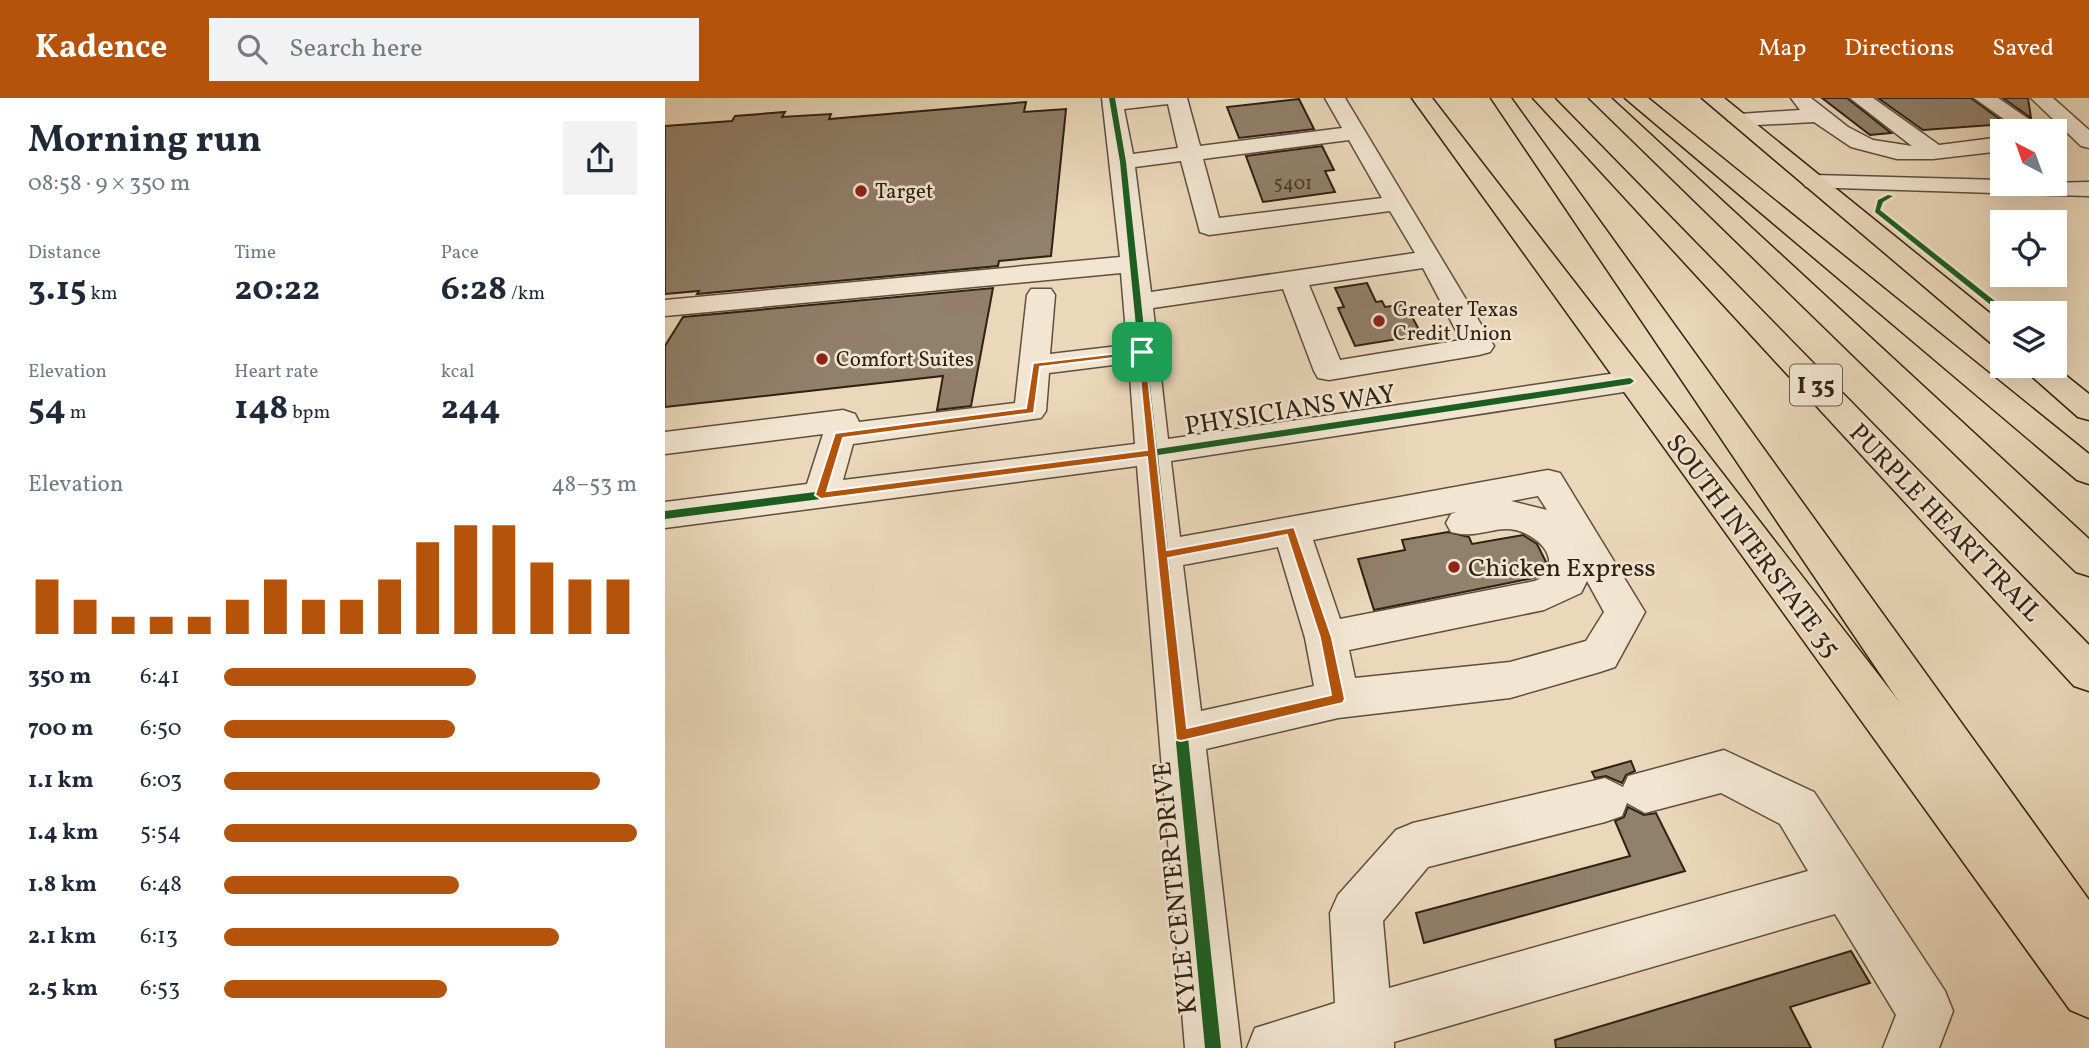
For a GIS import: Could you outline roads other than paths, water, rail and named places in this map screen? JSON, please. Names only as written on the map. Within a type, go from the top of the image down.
[{"type":"main road","name":"SOUTH INTERSTATE 35","points":[[1422,98],[1630,380],[2089,991]]},
{"type":"main road","points":[[1500,98],[1959,752],[2089,945]]},
{"type":"main road","name":"PURPLE HEART TRAIL","points":[[1543,98],[2089,673]]},
{"type":"main road","name":"I 35","points":[[1599,98],[2089,562]]},
{"type":"main road","points":[[1635,98],[1788,221],[2089,472]]},
{"type":"main road","points":[[1712,98],[1990,328]]},
{"type":"main road","points":[[2050,378],[2089,410]]},
{"type":"street","points":[[1112,101],[1165,98]]},
{"type":"street","points":[[1177,98],[1209,227],[1397,204]]},
{"type":"street","points":[[1293,279],[1329,372],[1479,346],[1431,259],[1335,98]]},
{"type":"street","points":[[1798,98],[1854,140],[1873,148],[1896,152],[1964,150],[1990,146]]},
{"type":"street","points":[[1860,98],[1933,151]]},
{"type":"street","points":[[1984,98],[2016,119]]},
{"type":"street","points":[[2041,98],[2085,138]]},
{"type":"street","name":"KYLE CENTER DRIVE","points":[[1112,101],[1123,162],[1134,264],[1213,1048]]},
{"type":"street","points":[[1739,120],[1818,115]]},
{"type":"street","points":[[1123,162],[1356,133]]},
{"type":"street","points":[[2067,137],[2085,138]]},
{"type":"street","points":[[1964,150],[1990,174]]},
{"type":"street","points":[[1814,182],[1990,187]]},
{"type":"street","points":[[2067,188],[2089,189]]},
{"type":"street","points":[[1137,302],[1431,259]]},
{"type":"street","points":[[665,308],[1134,264]]},
{"type":"street","points":[[839,435],[1030,411],[1041,295]]},
{"type":"street","points":[[1036,365],[1142,352]]},
{"type":"street","name":"PHYSICIANS WAY","points":[[665,514],[1152,453],[1630,380]]},
{"type":"street","points":[[665,443],[843,421],[821,495]]},
{"type":"street","points":[[1181,735],[1339,699],[1510,680],[1600,655],[1625,612],[1548,482],[1296,542]]},
{"type":"street","points":[[1162,555],[1296,542],[1508,514],[1533,519],[1556,536],[1570,561],[1567,582],[1543,595],[1326,638]]},
{"type":"street","points":[[1296,542],[1326,638],[1339,699]]},
{"type":"street","points":[[1364,1036],[1356,913],[1413,847],[1724,771],[1797,808],[1925,1011],[1911,1048]]},
{"type":"street","points":[[1275,1048],[1364,1036],[1847,885]]},
{"type":"place","name":"Target","points":[[861,191]]},
{"type":"place","name":"Greater Texas Credit Union","points":[[1379,321]]},
{"type":"place","name":"Comfort Suites","points":[[822,359]]},
{"type":"place","name":"Chicken Express","points":[[1454,567]]}]
